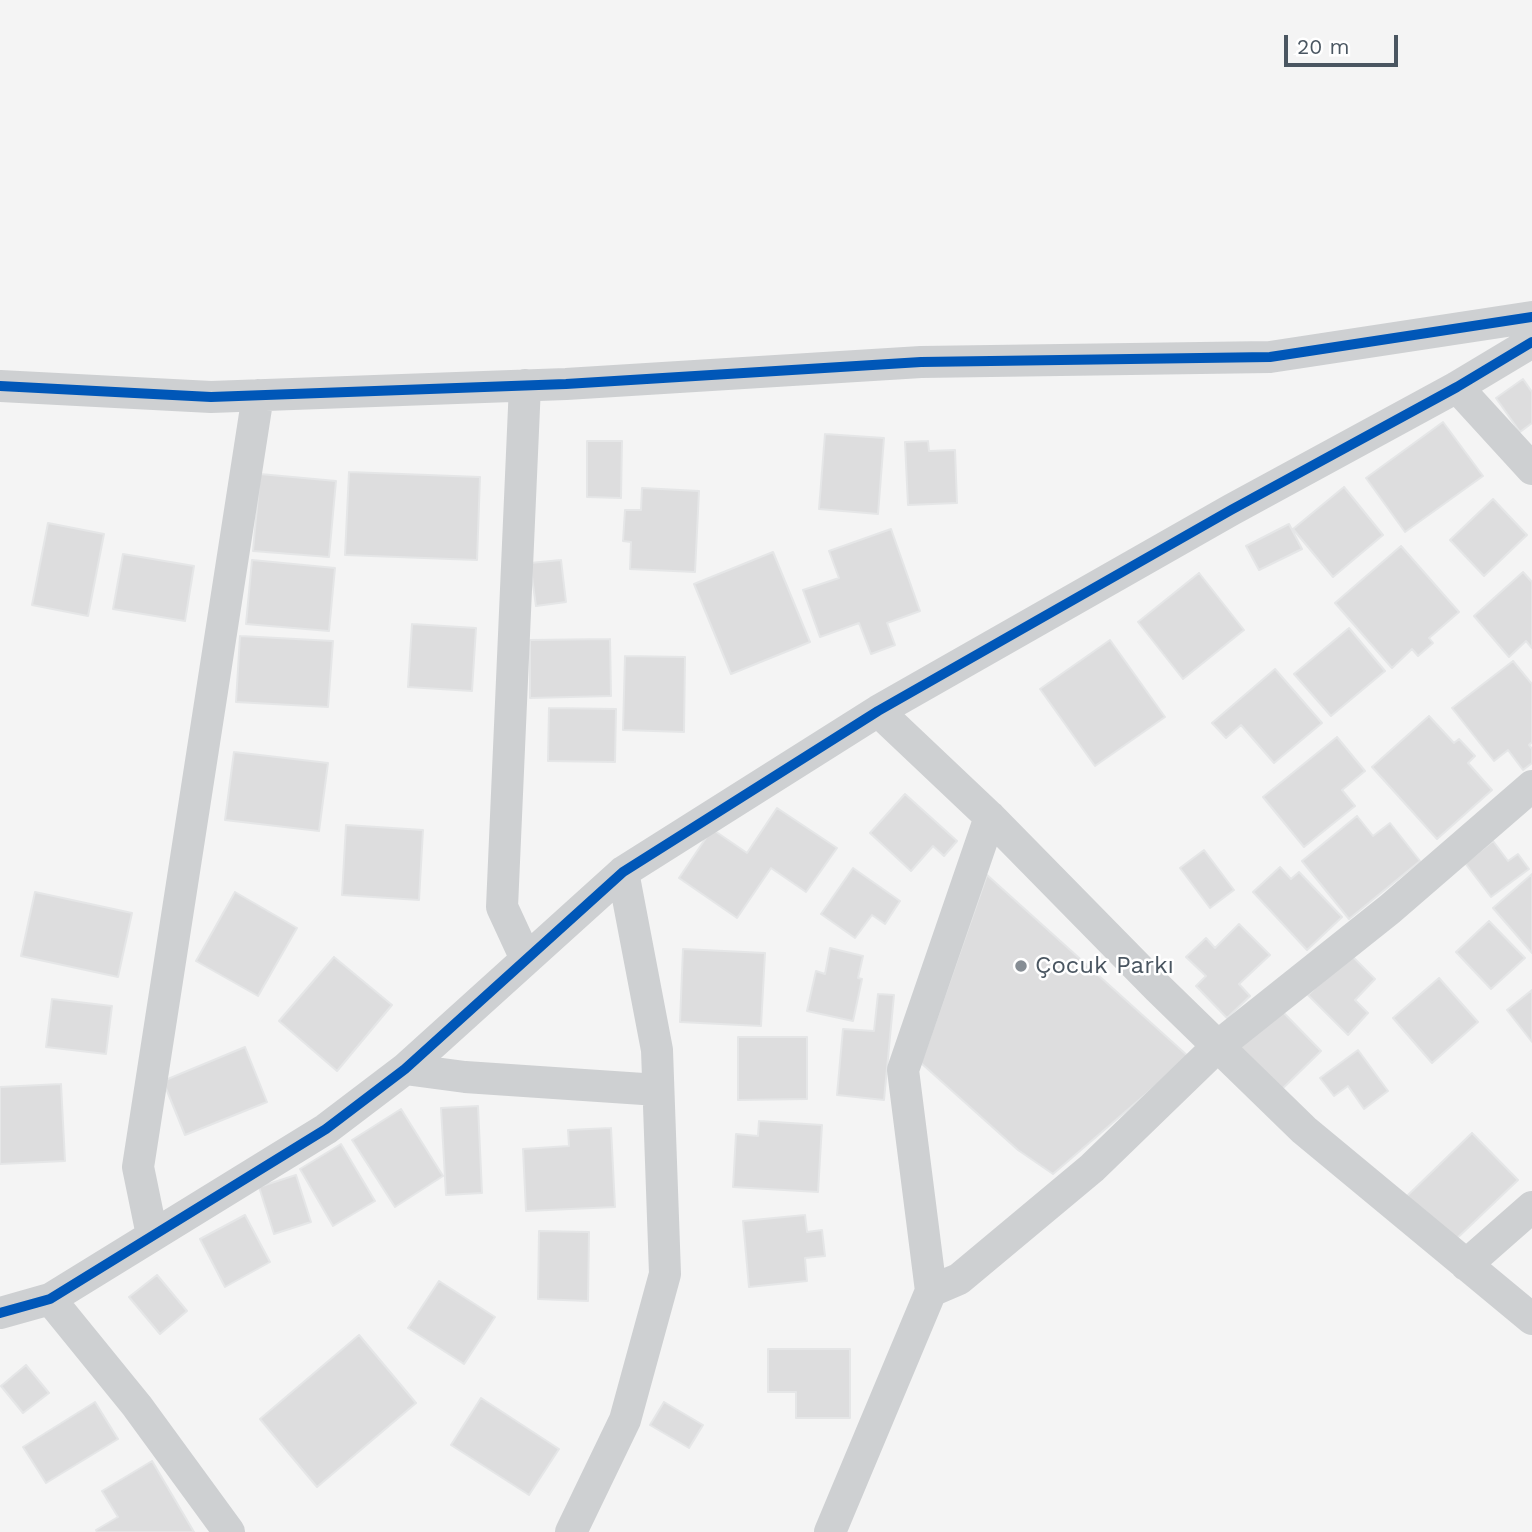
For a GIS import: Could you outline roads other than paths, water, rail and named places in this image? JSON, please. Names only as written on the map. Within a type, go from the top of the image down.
[{"type":"street","points":[[0,386],[211,397],[525,385],[922,362],[1270,357],[1532,317]]},
{"type":"street","points":[[0,1313],[50,1299],[326,1129],[405,1069],[623,872],[878,711],[1231,510],[1457,387],[1532,342]]},
{"type":"street","points":[[525,385],[502,907],[526,959]]},
{"type":"street","points":[[1457,387],[1532,469]]},
{"type":"street","points":[[152,1235],[138,1167],[258,395]]},
{"type":"street","points":[[878,711],[990,817],[1304,1130],[1532,1319]]},
{"type":"street","points":[[931,1291],[959,1279],[1092,1168],[1218,1046],[1390,909],[1532,786]]},
{"type":"street","points":[[830,1532],[931,1291],[903,1070],[990,817]]},
{"type":"street","points":[[571,1532],[625,1420],[665,1273],[657,1050],[623,872]]},
{"type":"street","points":[[405,1069],[465,1077],[658,1090]]},
{"type":"street","points":[[1466,1265],[1532,1207]]},
{"type":"street","points":[[50,1299],[137,1406],[229,1532]]},
{"type":"place","name":"Çocuk Parkı","points":[[1021,966]]}]
